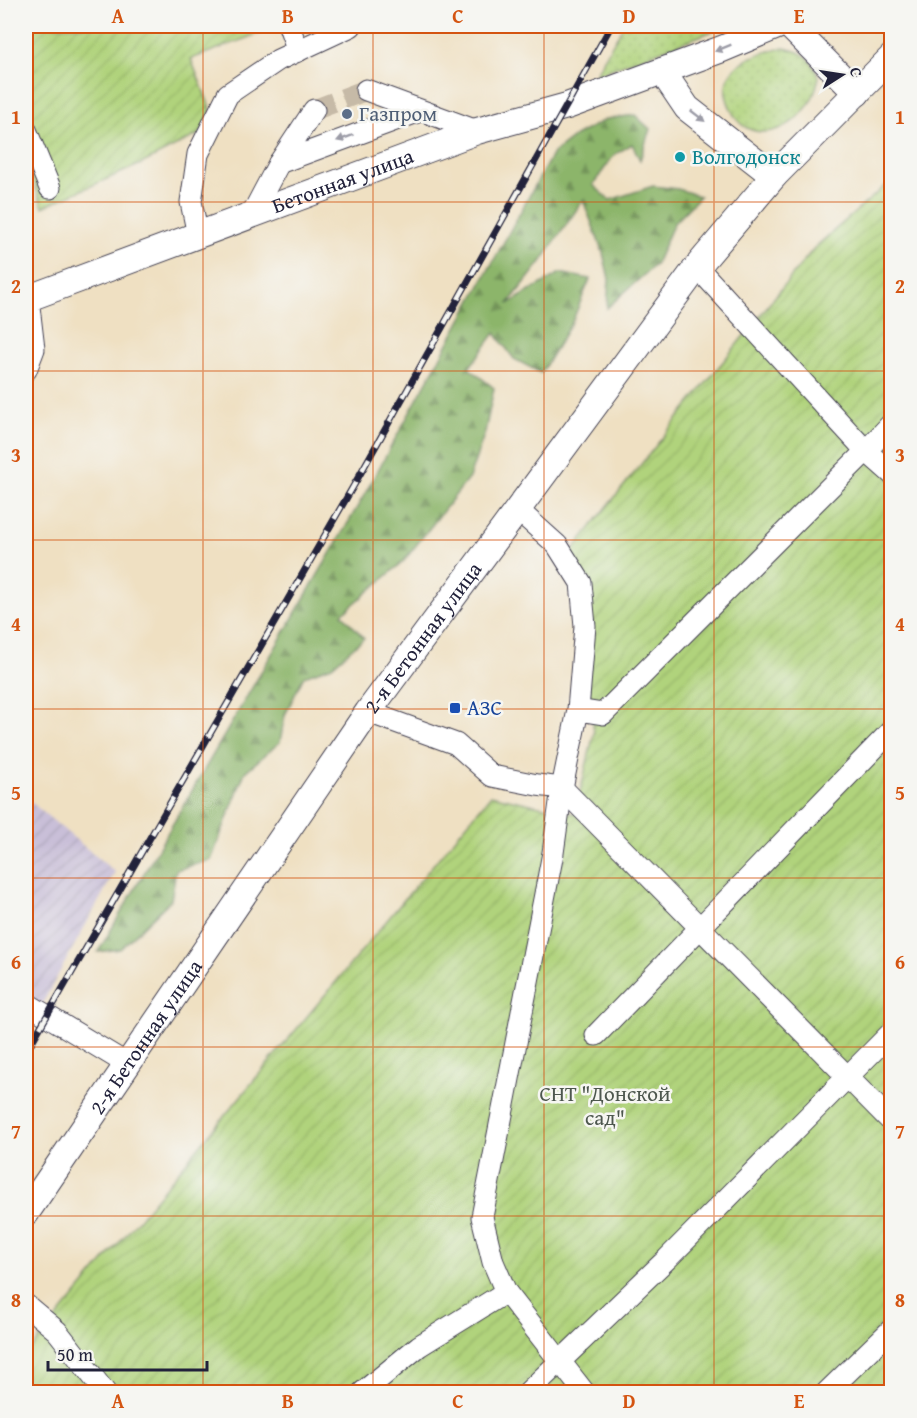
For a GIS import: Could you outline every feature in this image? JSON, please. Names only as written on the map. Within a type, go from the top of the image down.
[{"type":"main road","name":"Бетонная улица","points":[[27,298],[477,131],[567,106],[722,49],[777,26]]},
{"type":"main road","points":[[790,26],[857,93]]},
{"type":"main road","name":"2-я Бетонная улица","points":[[26,1213],[368,712],[697,267],[774,176],[891,57]]},
{"type":"main road","name":"2-я Бетонная улица","points":[[857,93],[891,63]]},
{"type":"main road","points":[[662,71],[687,108],[774,176]]},
{"type":"lane","points":[[289,26],[298,51]]},
{"type":"lane","points":[[198,235],[191,202],[198,154],[228,94],[278,60],[351,26]]},
{"type":"lane","points":[[366,90],[477,131]]},
{"type":"lane","points":[[251,216],[279,163],[314,110]]},
{"type":"lane","points":[[279,163],[420,111]]},
{"type":"lane","points":[[26,130],[50,188]]},
{"type":"lane","points":[[697,267],[866,451],[891,474]]},
{"type":"lane","points":[[26,370],[34,349],[27,298]]},
{"type":"lane","points":[[578,711],[603,714],[866,451],[891,423]]},
{"type":"lane","points":[[518,510],[557,545],[581,583],[585,626],[578,711],[562,788],[553,853],[482,1217],[493,1262],[506,1292],[585,1392]]},
{"type":"lane","points":[[368,712],[456,744],[492,776],[562,788],[891,1122]]},
{"type":"lane","points":[[596,1035],[891,730]]},
{"type":"lane","points":[[26,1002],[127,1064]]},
{"type":"lane","points":[[528,1392],[668,1259],[891,1032]]},
{"type":"lane","points":[[363,1392],[419,1346],[506,1292]]},
{"type":"lane","points":[[26,1305],[57,1331],[105,1392]]},
{"type":"lane","points":[[828,1392],[891,1329]]},
{"type":"shaded area","points":[[26,798],[115,872],[26,1033]]},
{"type":"green space","points":[[26,26],[279,26],[191,59],[211,110],[201,133],[141,164],[43,207],[26,162]]},
{"type":"green space","points":[[623,26],[727,26],[595,75]]},
{"type":"green space","points":[[784,48],[802,54],[813,65],[819,77],[813,96],[802,114],[780,128],[764,132],[747,128],[739,122],[731,110],[726,93],[731,73],[749,59]]},
{"type":"green space","points":[[635,115],[650,129],[640,160],[632,144],[614,155],[593,185],[610,200],[653,186],[678,189],[700,196],[674,223],[656,264],[607,308],[609,279],[603,253],[583,200],[541,262],[508,304],[560,273],[590,279],[572,322],[541,373],[514,359],[495,333],[469,368],[494,388],[485,432],[469,478],[403,562],[342,614],[364,638],[332,666],[304,676],[285,715],[280,742],[245,772],[211,860],[176,870],[171,900],[120,949],[98,952],[362,499],[553,153],[575,136],[606,119]]},
{"type":"green space","name":"СНТ \"Донской сад\"","points":[[891,181],[891,1392],[26,1392],[26,1355],[491,795],[575,814],[594,733],[571,552],[814,248]]},
{"type":"tunnel","points":[[314,110],[366,90]]},
{"type":"railway","points":[[26,1052],[354,485],[611,26]]},
{"type":"place","name":"Газпром","points":[[347,114]]},
{"type":"place","name":"Волгодонск","points":[[680,157]]},
{"type":"place","name":"АЗС","points":[[455,708]]}]
